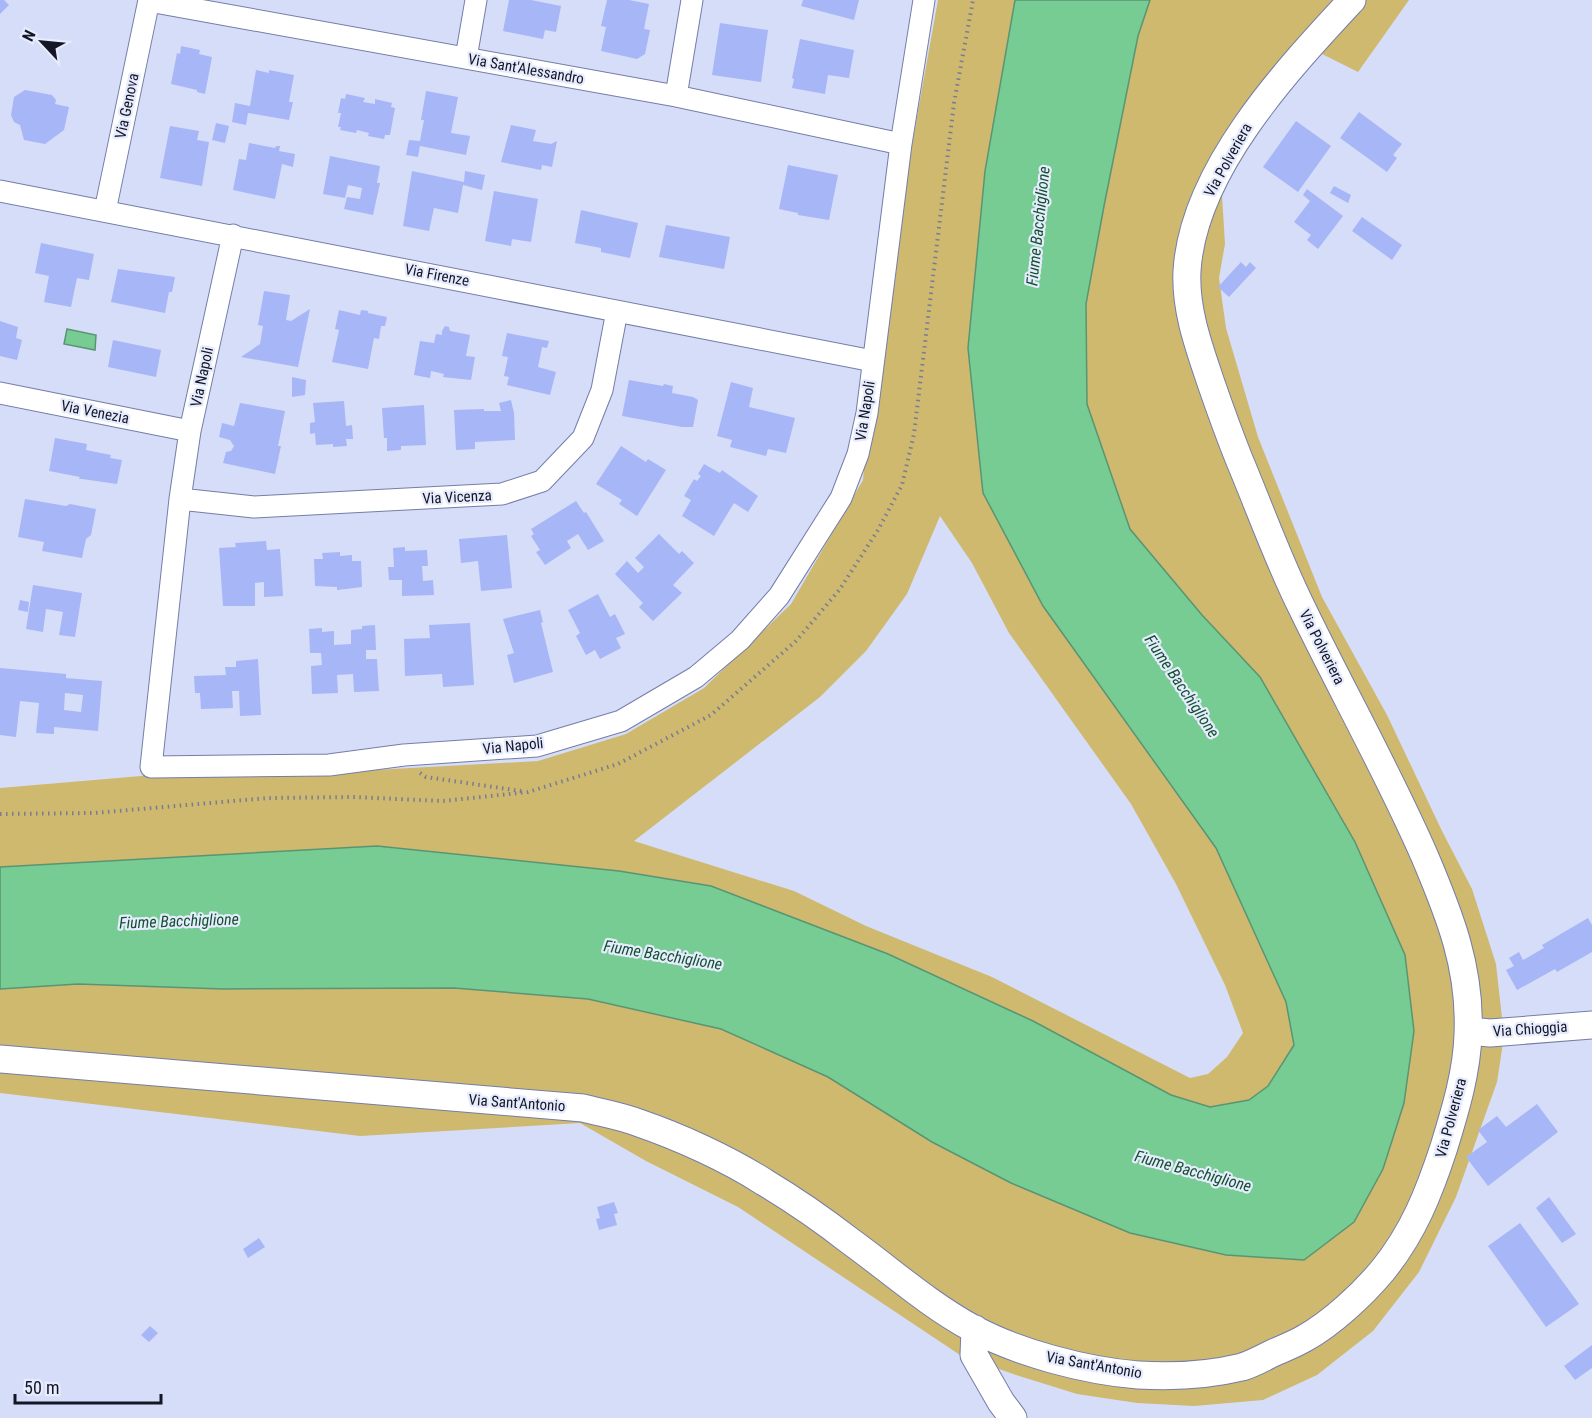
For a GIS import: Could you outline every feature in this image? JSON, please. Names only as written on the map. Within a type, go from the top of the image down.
[{"type":"street","points":[[466,58],[476,0]]},
{"type":"street","points":[[676,96],[692,0]]},
{"type":"street","name":"Via Napoli","points":[[233,235],[190,431],[180,499],[151,767],[329,765],[405,755],[537,746],[621,721],[696,677],[740,640],[779,596],[841,498],[858,454],[867,413],[901,144],[924,0]]},
{"type":"street","name":"Via Polveriera","points":[[1345,1308],[1374,1280],[1401,1248],[1430,1191],[1454,1116],[1466,1057],[1467,991],[1456,935],[1411,825],[1300,604],[1231,439],[1198,346],[1187,303],[1187,268],[1195,228],[1215,178],[1257,110],[1309,46],[1352,0]]},
{"type":"street","name":"Via Sant'Alessandro","points":[[149,1],[676,96],[901,144]]},
{"type":"street","name":"Via Genova","points":[[105,211],[149,1]]},
{"type":"street","name":"Via Firenze","points":[[0,191],[873,361]]},
{"type":"street","name":"Via Vicenza","points":[[180,499],[254,507],[502,494],[542,481],[583,438],[602,390],[617,311]]},
{"type":"street","name":"Via Venezia","points":[[0,393],[190,431]]},
{"type":"street","name":"Via Chioggia","points":[[1468,1031],[1490,1033],[1592,1025]]},
{"type":"street","name":"Via Sant'Antonio","points":[[0,1059],[583,1108],[635,1121],[687,1142],[760,1179],[847,1238],[927,1300],[975,1329],[1029,1353],[1092,1367],[1138,1375],[1186,1375],[1245,1366],[1308,1337],[1345,1308]]},
{"type":"street","points":[[975,1329],[974,1355],[1013,1418]]},
{"type":"path","points":[[0,814],[94,813],[268,798],[353,797],[443,801],[528,792],[618,764],[711,715],[796,641],[840,589],[878,530],[902,485],[914,434],[954,103],[973,0]]},
{"type":"path","points":[[405,755],[406,766],[426,777],[528,792]]},
{"type":"shaded area","points":[[938,0],[1015,0],[985,171],[968,348],[983,492],[1043,606],[1216,848],[1286,1002],[1294,1045],[1268,1086],[1249,1100],[1210,1107],[1171,1095],[1033,1021],[888,954],[711,886],[619,871],[377,846],[0,867],[0,788],[153,775],[338,772],[538,761],[626,734],[704,688],[791,604],[863,480],[873,361]],"holes":[[[940,516],[972,563],[1009,633],[1131,804],[1176,884],[1225,985],[1243,1033],[1227,1057],[1208,1074],[1190,1078],[992,977],[866,926],[794,891],[634,841],[820,697],[866,651],[907,594]]]},
{"type":"shaded area","points":[[1150,0],[1409,0],[1358,72],[1316,51],[1221,179],[1225,244],[1219,278],[1226,328],[1258,437],[1322,597],[1387,715],[1472,889],[1496,964],[1504,1036],[1497,1082],[1456,1197],[1419,1272],[1373,1331],[1317,1375],[1263,1400],[1194,1406],[1137,1403],[1077,1394],[960,1355],[738,1207],[646,1161],[580,1123],[360,1136],[0,1093],[0,989],[78,984],[223,989],[454,988],[588,999],[721,1029],[828,1077],[932,1142],[1304,1260],[1355,842],[1260,677],[1202,615],[1130,529],[1087,404],[1086,304],[1138,36]]},
{"type":"water","name":"Fiume Bacchiglione","points":[[1015,0],[1150,0],[1138,36],[1086,304],[1087,404],[1130,529],[1202,615],[1260,677],[1355,842],[1405,955],[1414,1031],[1404,1103],[1383,1169],[1354,1222],[1304,1260],[1226,1255],[1130,1233],[1011,1183],[932,1142],[828,1077],[721,1029],[588,999],[454,988],[223,989],[78,984],[0,989],[0,867],[377,846],[619,871],[711,886],[888,954],[1033,1021],[1171,1095],[1210,1107],[1249,1100],[1268,1086],[1294,1045],[1286,1002],[1216,848],[1043,606],[983,493],[968,348],[985,171]]},
{"type":"water","points":[[67,329],[96,335],[95,350],[64,344]]},
{"type":"building","points":[[0,0],[4,0],[9,5],[0,14]]},
{"type":"building","points":[[509,0],[531,0],[561,6],[556,32],[545,30],[543,39],[503,31]]},
{"type":"building","points":[[607,0],[629,0],[649,4],[644,29],[650,30],[645,54],[637,59],[601,51],[606,27],[601,26]]},
{"type":"building","points":[[803,0],[859,0],[854,20],[801,6]]},
{"type":"building","points":[[720,23],[768,30],[761,82],[712,75]]},
{"type":"building","points":[[800,39],[854,50],[849,78],[828,75],[825,94],[792,88]]},
{"type":"building","points":[[181,46],[200,50],[199,54],[212,57],[205,94],[171,84],[177,53],[180,54]]},
{"type":"building","points":[[256,70],[294,75],[289,102],[293,102],[289,120],[248,113],[246,125],[232,122],[235,103],[250,106]]},
{"type":"building","points":[[25,90],[52,95],[56,100],[55,104],[69,107],[64,130],[45,144],[24,140],[20,125],[14,122],[11,115],[14,97]]},
{"type":"building","points":[[426,91],[458,97],[451,133],[470,136],[466,155],[420,146],[418,157],[406,155],[409,140],[420,141]]},
{"type":"building","points":[[346,94],[365,98],[363,102],[375,104],[375,99],[392,103],[391,107],[395,108],[390,135],[385,135],[384,139],[368,136],[369,133],[357,130],[356,133],[340,130],[341,127],[338,127],[341,113],[338,113],[341,98],[345,99]]},
{"type":"building","points":[[1359,112],[1402,144],[1393,155],[1397,158],[1387,172],[1340,138]]},
{"type":"building","points":[[1296,121],[1331,146],[1298,192],[1263,167]]},
{"type":"building","points":[[216,123],[229,126],[225,143],[212,140]]},
{"type":"building","points":[[511,125],[536,130],[533,141],[551,144],[557,141],[552,167],[542,165],[541,170],[501,162]]},
{"type":"building","points":[[170,126],[199,131],[197,140],[209,142],[202,186],[160,178]]},
{"type":"building","points":[[249,143],[275,148],[280,146],[279,151],[295,154],[293,167],[282,164],[275,199],[233,190],[239,159],[246,160]]},
{"type":"building","points":[[330,156],[380,166],[377,183],[380,183],[373,215],[344,209],[347,197],[360,199],[362,188],[348,185],[345,198],[323,194]]},
{"type":"building","points":[[788,165],[838,175],[829,220],[779,209]]},
{"type":"building","points":[[412,171],[464,182],[465,171],[485,175],[482,190],[463,185],[458,213],[434,208],[429,231],[403,226]]},
{"type":"building","points":[[1334,186],[1351,195],[1348,203],[1330,193]]},
{"type":"building","points":[[1307,189],[1343,216],[1318,249],[1307,240],[1311,235],[1294,222],[1310,201],[1303,195]]},
{"type":"building","points":[[494,191],[538,199],[531,242],[512,239],[511,246],[485,241]]},
{"type":"building","points":[[581,210],[638,223],[630,258],[601,252],[601,248],[575,243]]},
{"type":"building","points":[[1362,217],[1402,245],[1392,260],[1352,231]]},
{"type":"building","points":[[666,225],[730,237],[724,269],[659,257]]},
{"type":"building","points":[[41,243],[94,254],[89,280],[77,278],[71,307],[44,302],[49,276],[35,273]]},
{"type":"building","points":[[1241,262],[1246,267],[1250,262],[1256,268],[1229,297],[1218,287]]},
{"type":"building","points":[[118,269],[175,277],[165,313],[111,302]]},
{"type":"building","points":[[264,291],[290,295],[286,320],[291,321],[310,309],[298,367],[241,357],[260,344],[263,326],[258,325]]},
{"type":"building","points":[[339,310],[360,315],[361,310],[368,311],[368,313],[387,317],[385,326],[381,326],[379,339],[374,338],[368,369],[332,362],[339,330],[335,329]]},
{"type":"building","points":[[0,321],[18,327],[16,338],[22,340],[17,360],[0,356]]},
{"type":"building","points":[[445,326],[449,327],[450,331],[470,335],[466,356],[475,357],[471,380],[443,377],[444,374],[431,371],[430,378],[414,375],[420,341],[434,343],[436,334],[442,335]]},
{"type":"building","points":[[507,333],[549,341],[547,348],[542,347],[538,367],[556,372],[550,395],[507,385],[509,377],[504,376],[508,357],[502,356]]},
{"type":"building","points":[[113,340],[161,350],[156,377],[108,367]]},
{"type":"building","points":[[292,377],[306,380],[305,395],[292,397]]},
{"type":"building","points":[[629,380],[673,386],[672,393],[698,400],[693,427],[622,416]]},
{"type":"building","points":[[731,382],[753,388],[749,407],[795,418],[786,453],[768,449],[766,456],[730,447],[732,440],[717,436]]},
{"type":"building","points":[[511,400],[515,440],[475,442],[475,449],[456,450],[454,410],[501,411],[499,403]]},
{"type":"building","points":[[344,401],[346,426],[352,425],[353,439],[346,439],[347,446],[316,445],[315,433],[310,434],[310,423],[315,422],[313,403]]},
{"type":"building","points":[[240,403],[285,411],[275,474],[223,463],[226,452],[231,451],[234,446],[230,440],[219,437],[222,423],[234,426]]},
{"type":"building","points":[[424,405],[426,445],[401,446],[401,450],[387,451],[382,408]]},
{"type":"building","points":[[55,438],[87,444],[86,450],[111,455],[110,458],[122,460],[117,484],[79,479],[80,477],[49,471]]},
{"type":"building","points":[[621,446],[646,462],[648,459],[666,470],[637,516],[619,504],[622,500],[596,484]]},
{"type":"building","points":[[704,464],[720,473],[722,470],[758,496],[748,512],[734,503],[714,536],[682,516],[691,500],[684,496],[694,479],[697,481],[701,476],[698,474]]},
{"type":"building","points":[[25,499],[96,509],[91,535],[86,539],[82,558],[42,551],[44,542],[18,537]]},
{"type":"building","points":[[576,501],[584,513],[586,512],[604,541],[588,550],[578,534],[567,541],[571,548],[545,565],[536,552],[540,550],[531,536],[534,534],[531,529]]},
{"type":"building","points":[[659,534],[679,554],[682,551],[694,563],[673,585],[682,593],[653,621],[639,607],[643,603],[615,574],[627,561],[638,573],[644,567],[635,558]]},
{"type":"building","points":[[507,535],[512,588],[481,591],[478,561],[461,563],[459,539]]},
{"type":"building","points":[[266,541],[267,550],[280,549],[283,596],[264,597],[264,582],[255,583],[255,606],[223,606],[219,548],[236,547],[235,543]]},
{"type":"building","points":[[405,547],[405,551],[427,550],[428,566],[422,566],[423,581],[433,580],[434,595],[402,596],[402,580],[389,580],[388,567],[394,567],[393,548]]},
{"type":"building","points":[[340,552],[340,556],[352,555],[352,561],[361,561],[362,587],[337,590],[337,587],[315,586],[314,559],[323,559],[322,553]]},
{"type":"building","points":[[33,585],[82,593],[75,637],[59,635],[63,612],[46,609],[43,632],[26,629]]},
{"type":"building","points":[[598,594],[610,617],[615,614],[625,634],[616,638],[621,648],[600,659],[595,650],[586,655],[576,636],[580,633],[568,610]]},
{"type":"building","points":[[20,600],[29,602],[28,612],[18,610]]},
{"type":"building","points":[[540,610],[553,672],[514,683],[507,655],[514,653],[503,619]]},
{"type":"building","points":[[470,623],[474,685],[443,687],[442,674],[405,676],[404,639],[430,638],[429,625]]},
{"type":"building","points":[[375,625],[376,650],[366,650],[366,659],[377,659],[379,691],[354,692],[353,674],[337,675],[338,693],[312,694],[311,666],[322,665],[321,653],[310,653],[309,629],[322,628],[322,632],[334,631],[334,645],[351,644],[351,630]]},
{"type":"building","points":[[258,659],[261,715],[240,716],[239,691],[232,691],[233,708],[201,709],[200,693],[195,693],[194,676],[226,675],[225,667],[236,667],[236,661]]},
{"type":"building","points":[[0,668],[66,674],[66,678],[102,681],[98,731],[54,727],[54,734],[36,733],[39,703],[20,701],[16,737],[0,735]],"holes":[[[65,693],[83,695],[81,712],[64,710]]]},
{"type":"building","points":[[1588,918],[1592,925],[1592,952],[1557,972],[1555,969],[1517,990],[1506,970],[1514,966],[1509,958],[1519,952],[1523,960],[1544,948],[1542,945]]},
{"type":"building","points":[[1537,1104],[1558,1132],[1488,1186],[1466,1157],[1487,1142],[1478,1130],[1497,1116],[1506,1127]]},
{"type":"building","points":[[1549,1197],[1576,1234],[1562,1243],[1536,1208]]},
{"type":"building","points":[[614,1202],[618,1213],[614,1214],[617,1225],[599,1230],[596,1219],[600,1218],[597,1207]]},
{"type":"building","points":[[1520,1223],[1579,1304],[1546,1327],[1488,1246]]},
{"type":"building","points":[[259,1238],[265,1247],[248,1258],[243,1249]]},
{"type":"building","points":[[150,1326],[158,1333],[149,1342],[141,1335]]},
{"type":"building","points":[[1592,1345],[1592,1368],[1575,1380],[1564,1366]]}]
